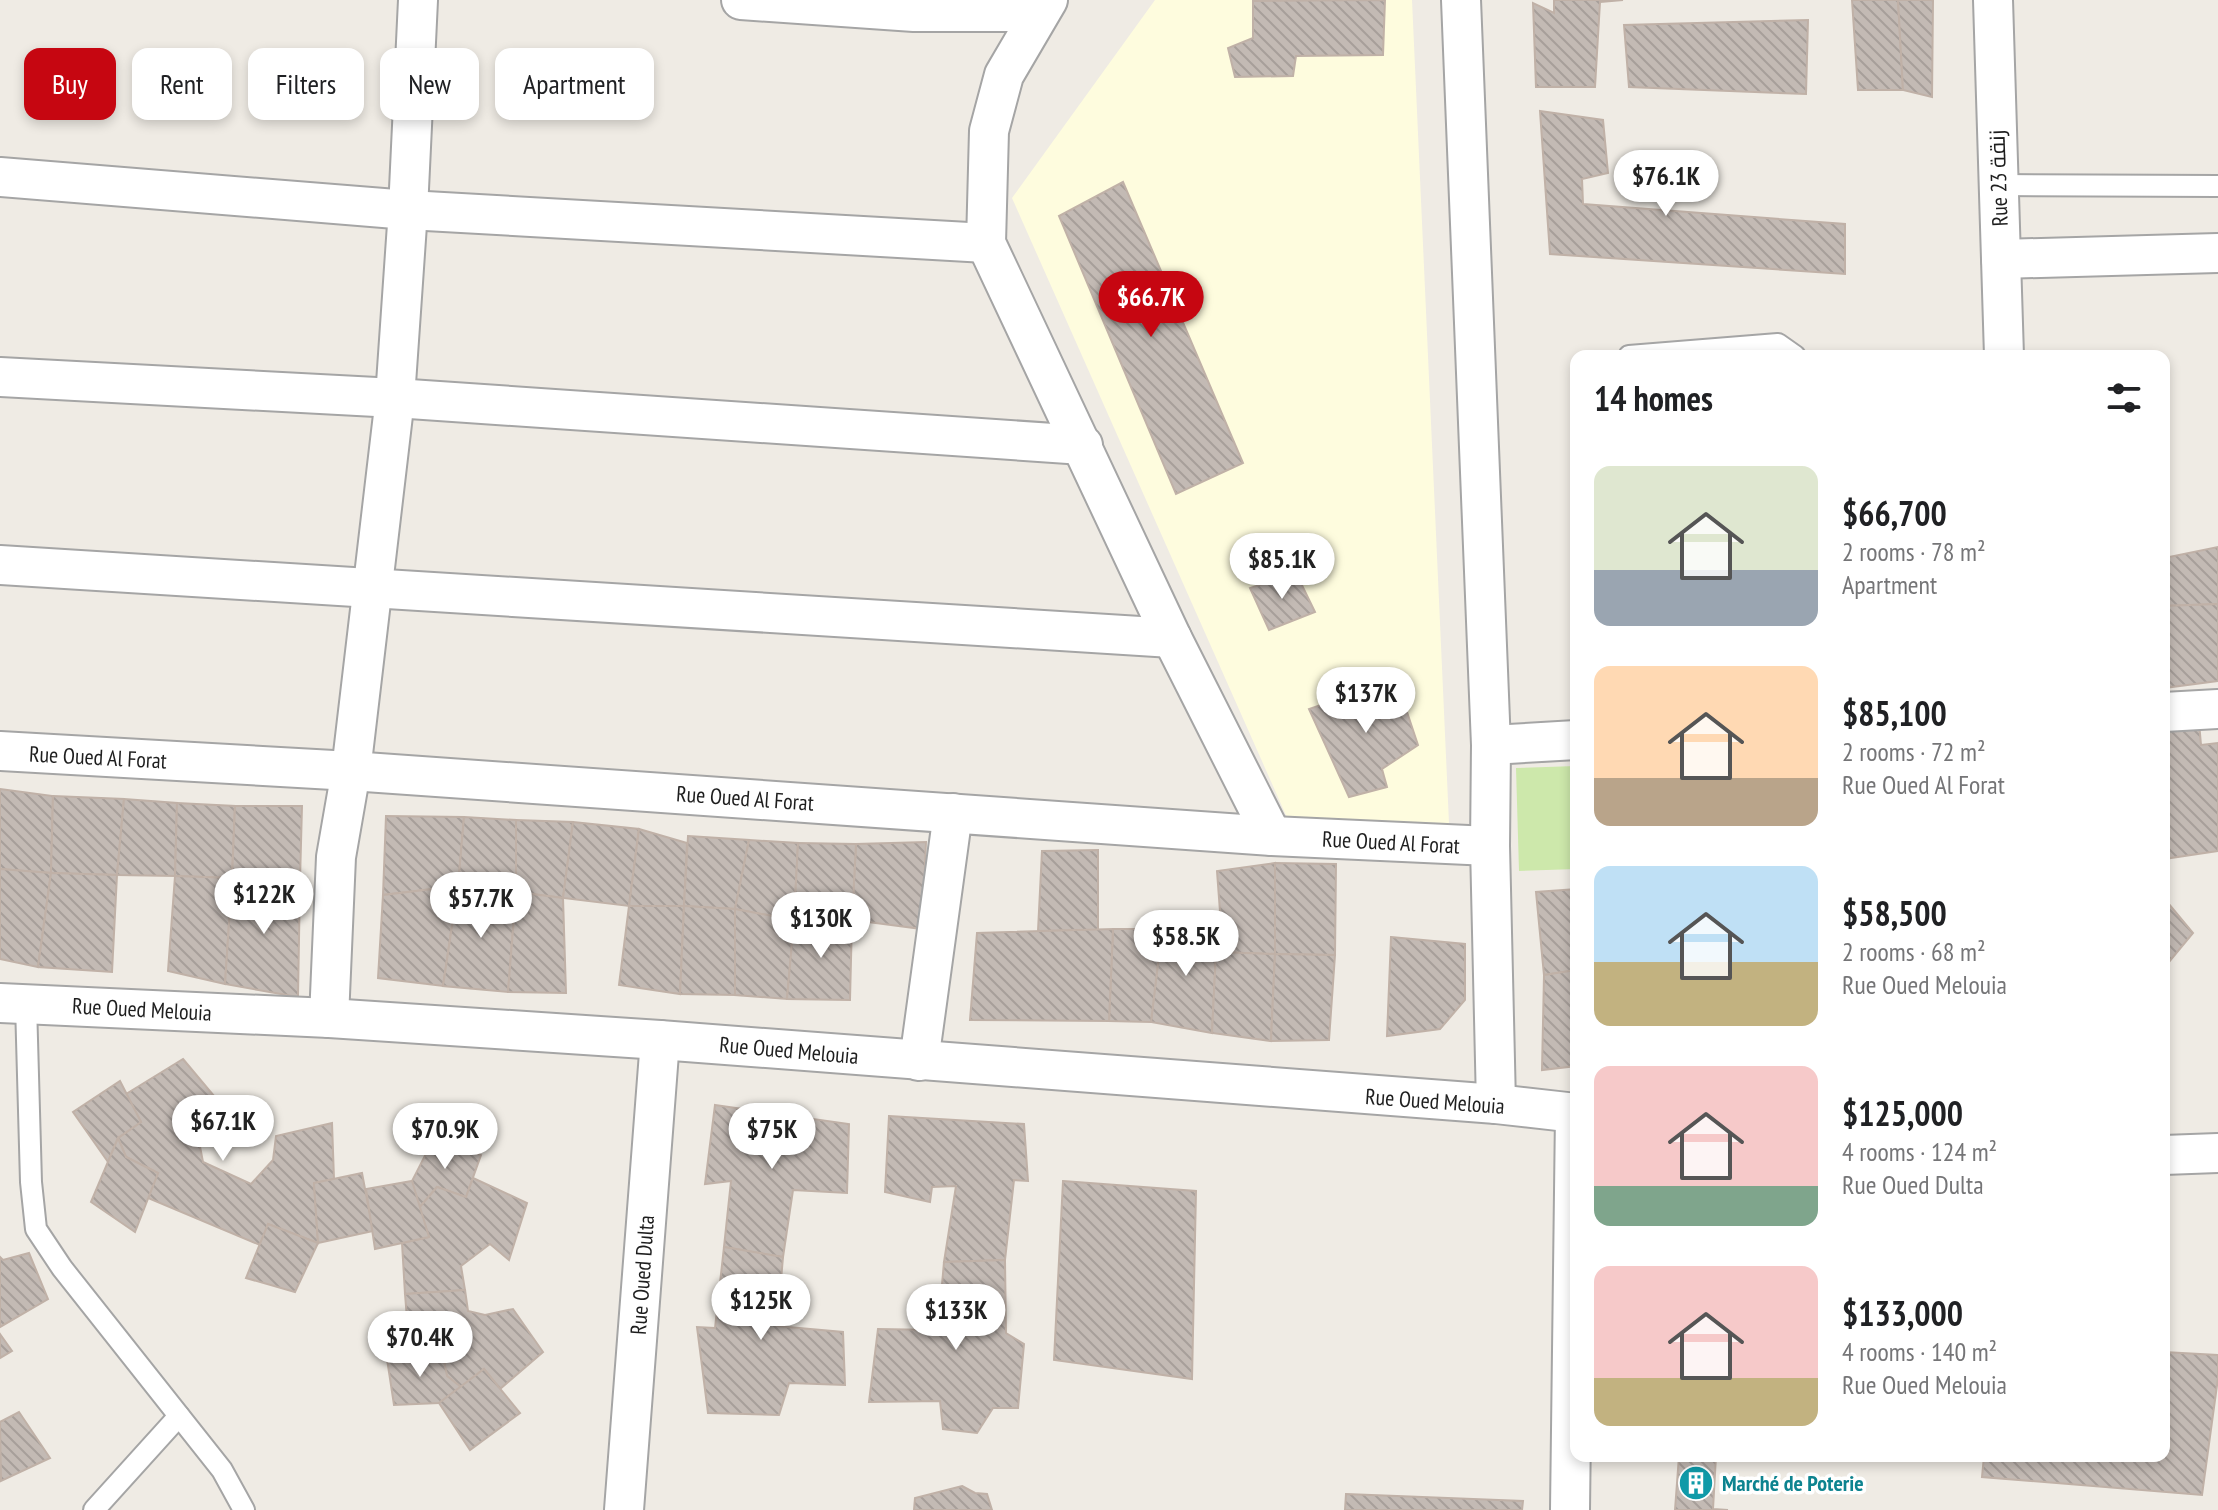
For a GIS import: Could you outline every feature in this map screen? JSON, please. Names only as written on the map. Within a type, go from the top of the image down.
[{"type":"street","points":[[329,1018],[336,857],[351,771],[395,398],[418,0]]},
{"type":"street","points":[[741,0],[914,12],[1044,6]]},
{"type":"street","points":[[1461,0],[1491,745],[1490,846],[1496,1104]]},
{"type":"street","name":"Rue 23 زنقة","points":[[1993,0],[2004,350]]},
{"type":"street","points":[[1044,6],[1004,75],[989,131],[986,243],[1172,638],[1272,836]]},
{"type":"street","points":[[0,177],[408,210],[986,243]]},
{"type":"street","points":[[2001,259],[2218,253]]},
{"type":"street","points":[[0,377],[395,398],[1083,445]]},
{"type":"street","points":[[0,565],[1172,638]]},
{"type":"street","points":[[2170,712],[2218,709]]},
{"type":"street","points":[[1491,745],[1570,740]]},
{"type":"street","name":"Rue Oued Al Forat","points":[[0,751],[351,771],[1272,836],[1490,846]]},
{"type":"street","points":[[919,1061],[953,813]]},
{"type":"street","name":"Rue Oued Melouia","points":[[13,1003],[329,1018],[660,1040],[1496,1104],[1570,1112]]},
{"type":"street","name":"Rue Oued Dulta","points":[[624,1510],[660,1040]]},
{"type":"street","points":[[2170,1155],[2218,1153]]},
{"type":"street","points":[[1570,1510],[1571,1462]]},
{"type":"lane","points":[[1998,185],[2218,186]]},
{"type":"lane","points":[[1704,350],[1778,344],[1786,350]]},
{"type":"lane","points":[[13,1003],[36,1229],[62,1268],[222,1470],[244,1510]]},
{"type":"lane","points":[[94,1510],[179,1416]]},
{"type":"shaded area","points":[[1155,0],[1412,0],[1449,823],[1289,822],[1012,198]]},
{"type":"green space","points":[[1570,766],[1570,869],[1519,871],[1516,768]]},
{"type":"building","points":[[1385,0],[1383,55],[1296,56],[1293,76],[1235,77],[1228,48],[1253,38],[1253,1]]},
{"type":"building","points":[[1554,0],[1623,0],[1600,2],[1595,87],[1536,87],[1533,3],[1554,13]]},
{"type":"building","points":[[1852,0],[1898,0],[1903,90],[1858,90]]},
{"type":"building","points":[[1898,0],[1933,0],[1932,97],[1903,90]]},
{"type":"building","points":[[1808,20],[1806,94],[1629,87],[1624,25]]},
{"type":"building","points":[[1540,111],[1603,120],[1608,173],[1582,179],[1583,204],[1845,224],[1845,274],[1550,254]]},
{"type":"building","points":[[1123,182],[1243,463],[1176,494],[1059,216]]},
{"type":"building","points":[[2218,547],[2218,604],[2170,606],[2170,557]]},
{"type":"building","points":[[1296,573],[1315,612],[1269,630],[1250,588]]},
{"type":"building","points":[[2218,604],[2218,681],[2170,687],[2170,606]]},
{"type":"building","points":[[1396,679],[1418,745],[1382,769],[1387,787],[1349,797],[1309,709]]},
{"type":"building","points":[[2199,722],[2201,745],[2218,743],[2218,851],[2170,858],[2170,725]]},
{"type":"building","points":[[0,789],[53,796],[51,873],[0,869]]},
{"type":"building","points":[[53,796],[124,799],[117,875],[51,873]]},
{"type":"building","points":[[124,799],[177,803],[175,876],[117,875]]},
{"type":"building","points":[[177,803],[235,806],[232,878],[175,876]]},
{"type":"building","points":[[235,806],[302,806],[300,881],[232,878]]},
{"type":"building","points":[[386,816],[464,817],[458,886],[383,895]]},
{"type":"building","points":[[464,817],[516,820],[516,892],[458,886]]},
{"type":"building","points":[[516,820],[573,822],[563,898],[516,892]]},
{"type":"building","points":[[573,822],[639,829],[629,906],[563,898]]},
{"type":"building","points":[[639,829],[687,843],[684,906],[629,906]]},
{"type":"building","points":[[688,836],[749,840],[735,909],[684,906]]},
{"type":"building","points":[[749,840],[798,843],[794,920],[735,909]]},
{"type":"building","points":[[926,842],[922,929],[852,920],[856,844]]},
{"type":"building","points":[[798,843],[856,844],[852,920],[794,920]]},
{"type":"building","points":[[1098,850],[1098,930],[1038,931],[1042,851]]},
{"type":"building","points":[[1275,863],[1336,864],[1335,955],[1275,954]]},
{"type":"building","points":[[1275,863],[1275,954],[1216,952],[1221,925],[1217,871]]},
{"type":"building","points":[[0,869],[51,873],[38,967],[0,959]]},
{"type":"building","points":[[51,873],[117,875],[112,972],[38,967]]},
{"type":"building","points":[[175,876],[232,878],[225,984],[168,971]]},
{"type":"building","points":[[232,878],[300,881],[298,997],[225,984]]},
{"type":"building","points":[[458,886],[443,986],[378,978],[383,895]]},
{"type":"building","points":[[458,886],[516,892],[508,992],[443,986]]},
{"type":"building","points":[[1570,889],[1570,971],[1544,975],[1536,892]]},
{"type":"building","points":[[516,892],[563,898],[566,993],[508,992]]},
{"type":"building","points":[[2170,905],[2193,933],[2170,961]]},
{"type":"building","points":[[629,906],[684,906],[680,994],[619,985]]},
{"type":"building","points":[[684,906],[735,909],[735,995],[680,994]]},
{"type":"building","points":[[735,909],[794,920],[787,999],[735,995]]},
{"type":"building","points":[[794,920],[852,920],[850,1000],[787,999]]},
{"type":"building","points":[[1221,925],[1216,952],[1212,1033],[1151,1022],[1162,929]]},
{"type":"building","points":[[1113,929],[1162,929],[1151,1022],[1109,1021]]},
{"type":"building","points":[[1113,929],[1109,1021],[970,1020],[977,933]]},
{"type":"building","points":[[1391,937],[1465,944],[1465,1000],[1440,1029],[1387,1036]]},
{"type":"building","points":[[1216,952],[1275,954],[1271,1041],[1212,1033]]},
{"type":"building","points":[[1275,954],[1335,955],[1329,1040],[1271,1041]]},
{"type":"building","points":[[1570,971],[1570,1067],[1542,1070],[1544,975]]},
{"type":"building","points":[[183,1059],[224,1108],[195,1121],[203,1162],[251,1184],[273,1160],[276,1136],[332,1123],[334,1179],[314,1183],[318,1243],[268,1224],[260,1245],[148,1198],[158,1173],[126,1157],[118,1138],[141,1122],[126,1094]]},
{"type":"building","points":[[120,1081],[141,1122],[118,1138],[108,1162],[73,1112]]},
{"type":"building","points":[[715,1105],[849,1124],[847,1193],[793,1190],[783,1257],[724,1247],[731,1181],[705,1184]]},
{"type":"building","points":[[889,1116],[1024,1124],[1028,1181],[1014,1180],[1005,1260],[944,1262],[956,1186],[932,1187],[930,1202],[885,1192]]},
{"type":"building","points":[[118,1138],[126,1157],[158,1173],[135,1232],[91,1202]]},
{"type":"building","points":[[434,1138],[481,1155],[466,1197],[437,1187],[419,1208],[412,1181]]},
{"type":"building","points":[[362,1173],[373,1231],[318,1243],[314,1183]]},
{"type":"building","points":[[473,1178],[527,1203],[509,1260],[490,1244],[461,1266],[465,1290],[405,1294],[402,1243],[429,1237],[419,1208],[437,1187],[466,1197]]},
{"type":"building","points":[[412,1181],[429,1237],[375,1249],[366,1189]]},
{"type":"building","points":[[1063,1181],[1196,1191],[1192,1379],[1054,1360]]},
{"type":"building","points":[[268,1224],[318,1243],[295,1292],[246,1278]]},
{"type":"building","points":[[724,1247],[783,1257],[777,1326],[843,1332],[845,1385],[789,1383],[779,1415],[708,1413],[697,1327],[715,1328]]},
{"type":"building","points":[[29,1253],[48,1299],[0,1327],[0,1257],[3,1260]]},
{"type":"building","points":[[1005,1260],[1006,1333],[1024,1344],[1018,1408],[993,1408],[977,1433],[943,1429],[940,1401],[869,1402],[878,1329],[938,1330],[944,1262]]},
{"type":"building","points":[[465,1290],[468,1311],[485,1315],[513,1309],[543,1352],[500,1389],[484,1369],[461,1387],[447,1376],[442,1351],[410,1356],[405,1294]]},
{"type":"building","points":[[0,1334],[12,1351],[0,1358]]},
{"type":"building","points":[[442,1351],[447,1376],[461,1387],[439,1403],[394,1405],[387,1359]]},
{"type":"building","points":[[2170,1352],[2218,1355],[2218,1378],[2202,1495],[1982,1477],[1983,1462],[2170,1462]]},
{"type":"building","points":[[484,1369],[520,1413],[470,1450],[439,1403]]},
{"type":"building","points":[[19,1412],[50,1458],[1,1481],[0,1422]]},
{"type":"building","name":"Marché de Poterie","points":[[1679,1462],[1716,1462],[1713,1509],[1728,1510],[1675,1510]]},
{"type":"building","points":[[962,1486],[975,1493],[987,1494],[992,1510],[914,1510],[915,1498]]},
{"type":"building","points":[[1346,1494],[1523,1501],[1522,1510],[1345,1510]]},
{"type":"place","name":"Marché de Poterie","points":[[1696,1483]]}]
